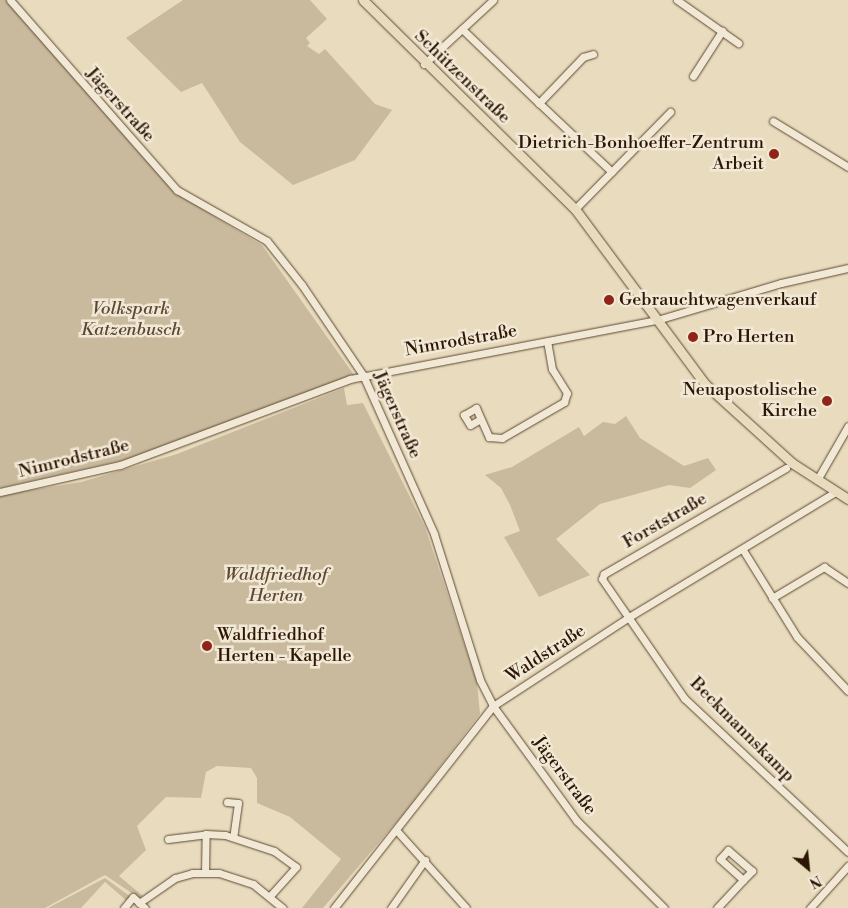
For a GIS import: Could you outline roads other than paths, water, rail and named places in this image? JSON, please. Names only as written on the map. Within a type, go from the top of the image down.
[{"type":"main road","name":"Schützenstraße","points":[[363,0],[424,64],[576,209],[711,390],[768,443],[817,480],[848,499]]},
{"type":"street","name":"Jägerstraße","points":[[10,0],[177,190],[267,241],[363,375],[434,534],[480,680],[493,706],[577,821],[664,908]]},
{"type":"street","points":[[424,64],[493,0]]},
{"type":"street","points":[[677,0],[738,43]]},
{"type":"street","points":[[462,29],[612,172]]},
{"type":"street","points":[[693,76],[722,31]]},
{"type":"street","points":[[539,103],[584,57],[594,54]]},
{"type":"street","points":[[576,209],[670,112]]},
{"type":"street","points":[[774,122],[826,155],[841,160],[848,167]]},
{"type":"street","name":"Nimrodstraße","points":[[0,492],[120,465],[363,375],[657,320],[771,286],[848,268]]},
{"type":"street","points":[[479,420],[489,437],[502,438],[564,402],[566,393],[552,369],[547,341]]},
{"type":"street","points":[[817,480],[848,426]]},
{"type":"street","name":"Forststraße","points":[[629,617],[602,579],[604,574],[786,468]]},
{"type":"street","name":"Waldstraße","points":[[334,908],[397,831],[493,706],[629,617],[743,550],[835,492]]},
{"type":"street","points":[[743,550],[772,598],[813,657],[848,691]]},
{"type":"street","points":[[772,598],[824,567],[848,583]]},
{"type":"street","name":"Beckmannskamp","points":[[629,617],[684,698],[848,852]]},
{"type":"street","points":[[227,802],[238,803],[233,837]]},
{"type":"street","points":[[397,831],[466,908]]},
{"type":"street","points":[[205,872],[206,834]]},
{"type":"street","points":[[168,839],[206,834],[233,837],[269,849],[296,867],[270,896]]},
{"type":"street","points":[[717,908],[752,871],[728,850],[720,859],[743,880]]},
{"type":"street","points":[[391,908],[424,860]]},
{"type":"street","points":[[810,908],[848,866]]},
{"type":"street","points":[[124,908],[134,897],[142,906],[175,878],[205,872],[234,876],[270,896],[283,908]]},
{"type":"place","name":"Dietrich-Bonhoeffer-Zentrum Arbeit","points":[[774,154]]},
{"type":"place","name":"Gebrauchtwagenverkauf","points":[[609,300]]},
{"type":"place","name":"Pro Herten","points":[[693,337]]},
{"type":"place","name":"Neuapostolische Kirche","points":[[827,401]]},
{"type":"place","name":"Waldfriedhof Herten - Kapelle","points":[[207,646]]},
{"type":"park label","name":"Volkspark Katzenbusch","points":[[131,320]]},
{"type":"park label","name":"Waldfriedhof Herten","points":[[276,586]]}]
